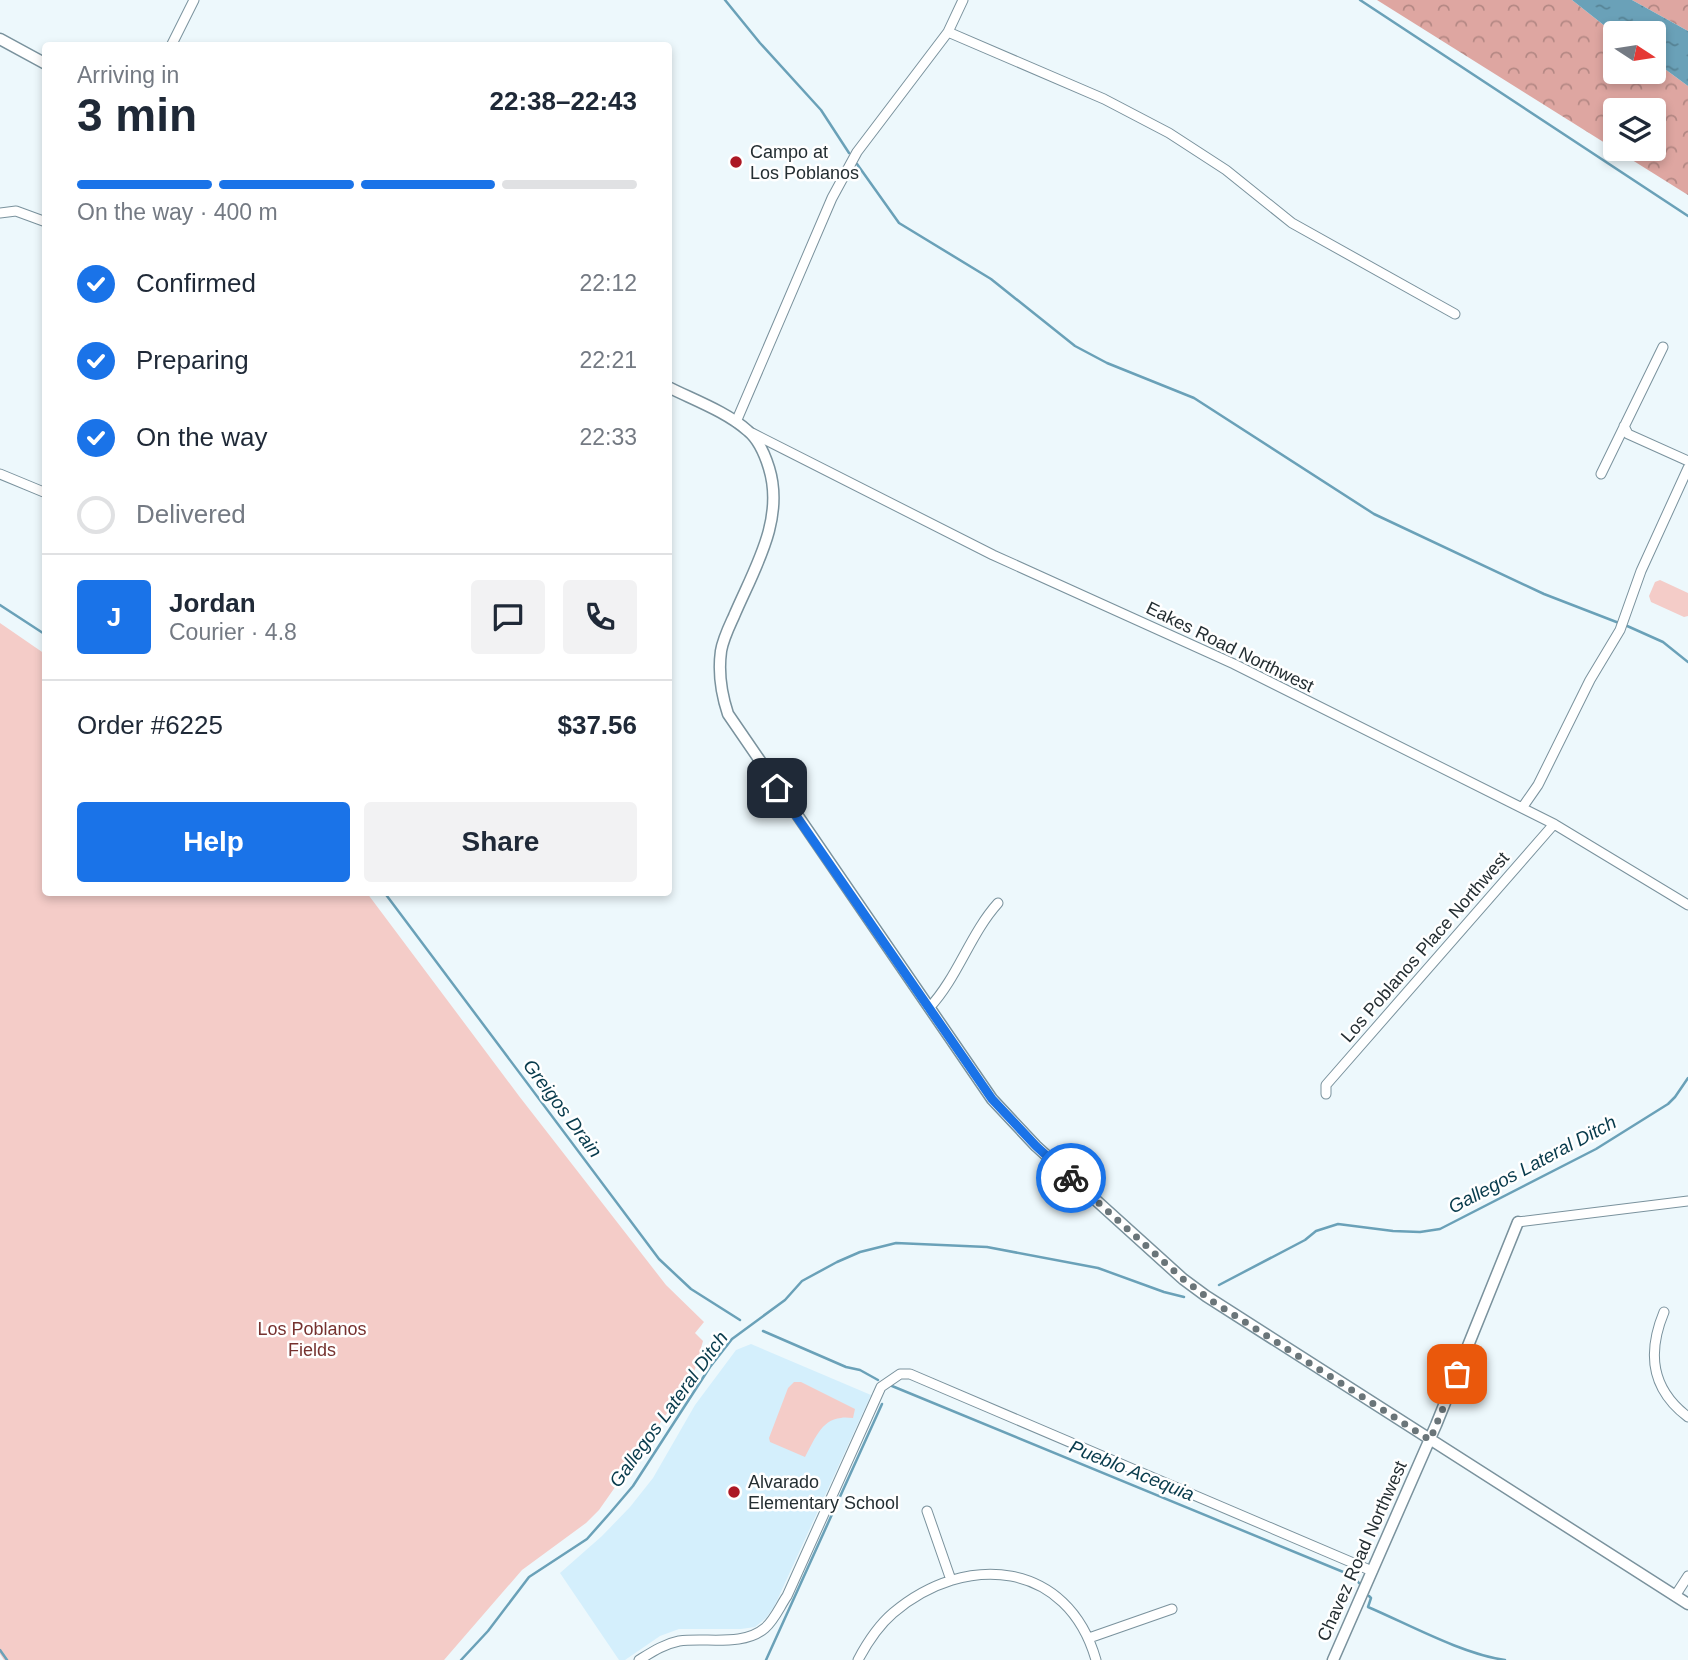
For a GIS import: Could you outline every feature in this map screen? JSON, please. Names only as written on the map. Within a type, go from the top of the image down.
[{"type":"street","points":[[173,42],[194,0]]},
{"type":"street","points":[[736,422],[832,198],[857,152],[948,32],[963,0]]},
{"type":"street","points":[[948,32],[1092,93],[1169,133],[1226,170],[1292,223],[1455,314]]},
{"type":"street","points":[[0,39],[42,62]]},
{"type":"street","points":[[0,213],[16,211],[42,221]]},
{"type":"street","points":[[1601,474],[1664,347]]},
{"type":"street","points":[[672,389],[736,422],[751,433],[765,455],[772,478],[775,500],[773,519],[721,649],[722,695],[728,714],[992,1099],[1036,1146],[1183,1279],[1255,1329],[1688,1604]]},
{"type":"street","points":[[1624,426],[1628,434],[1688,461]]},
{"type":"street","name":"Eakes Road Northwest","points":[[751,433],[993,555],[1234,664],[1554,824],[1688,905]]},
{"type":"street","points":[[1522,808],[1538,785],[1590,680],[1620,630],[1641,571],[1688,468]]},
{"type":"street","points":[[0,474],[42,491]]},
{"type":"street","name":"Los Poblanos Place Northwest","points":[[1326,1094],[1326,1085],[1554,824]]},
{"type":"street","points":[[929,1008],[943,993],[986,917],[998,903]]},
{"type":"street","points":[[1518,1222],[1688,1201]]},
{"type":"street","name":"Chavez Road Northwest","points":[[1334,1660],[1430,1440],[1518,1222]]},
{"type":"street","points":[[1664,1312],[1654,1340],[1656,1371],[1668,1398],[1688,1417]]},
{"type":"street","points":[[639,1660],[660,1647],[677,1642],[753,1636],[773,1619],[787,1596],[881,1387],[900,1374],[910,1374],[1372,1571]]},
{"type":"street","points":[[927,1511],[951,1580]]},
{"type":"street","points":[[858,1660],[874,1634],[891,1614],[951,1580],[997,1573],[1031,1581],[1060,1598],[1090,1638],[1096,1660]]},
{"type":"street","points":[[1675,1596],[1688,1576]]},
{"type":"street","points":[[1090,1638],[1172,1609]]},
{"type":"shaded area","name":"Alvarado Elementary School","points":[[751,1344],[871,1395],[774,1607],[766,1618],[755,1627],[741,1629],[679,1629],[660,1636],[625,1660],[619,1660],[560,1573],[630,1507],[653,1478],[695,1405],[736,1350]]},
{"type":"green space","points":[[1377,0],[1572,0],[1603,25],[1603,84],[1666,84],[1666,70],[1688,86],[1688,195],[1634,161],[1666,161],[1666,98],[1603,98],[1603,142]]},
{"type":"green space","points":[[1632,0],[1688,0],[1688,31]]},
{"type":"green space","points":[[1660,580],[1688,593],[1688,616],[1684,617],[1651,602],[1649,596],[1655,582]]},
{"type":"green space","name":"Los Poblanos Fields","points":[[0,623],[42,652],[42,896],[369,896],[519,1096],[666,1285],[704,1322],[695,1333],[703,1341],[693,1376],[599,1510],[586,1523],[522,1570],[444,1660],[4,1660],[0,1654]]},
{"type":"green space","points":[[794,1382],[801,1382],[855,1409],[853,1418],[834,1419],[823,1427],[805,1457],[770,1442],[769,1438],[788,1388]]},
{"type":"water","points":[[1572,0],[1632,0],[1688,31],[1688,86],[1666,70],[1666,21],[1603,21],[1603,25]]},
{"type":"waterway","points":[[725,0],[821,110],[849,153]]},
{"type":"waterway","points":[[1360,0],[1688,216]]},
{"type":"waterway","points":[[857,164],[899,223],[991,279],[1075,346],[1107,363],[1194,398],[1374,514],[1544,594],[1619,623]]},
{"type":"waterway","name":"Pueblo Acequia","points":[[0,605],[42,632]]},
{"type":"waterway","points":[[1625,625],[1663,642],[1688,662]]},
{"type":"waterway","name":"Greigos Drain","points":[[387,896],[659,1259],[691,1289],[740,1320]]},
{"type":"waterway","name":"Gallegos Lateral Ditch","points":[[1219,1285],[1305,1240],[1316,1231],[1338,1224],[1393,1231],[1420,1232],[1440,1229],[1596,1149],[1668,1104],[1688,1078]]},
{"type":"waterway","name":"Gallegos Lateral Ditch","points":[[461,1660],[488,1631],[529,1577],[587,1539],[633,1486],[710,1367],[732,1339],[785,1300],[802,1281],[837,1262],[860,1252],[896,1243],[987,1247],[1098,1268],[1184,1297]]},
{"type":"waterway","name":"Pueblo Acequia","points":[[763,1331],[846,1367],[860,1370],[878,1380]]},
{"type":"waterway","name":"Pueblo Acequia","points":[[892,1386],[1353,1576],[1359,1583]]},
{"type":"waterway","points":[[766,1660],[882,1404]]},
{"type":"waterway","name":"Pueblo Acequia","points":[[1369,1596],[1371,1598],[1368,1607],[1471,1652],[1505,1660]]},
{"type":"waterway","points":[[0,1650],[7,1660]]},
{"type":"way so far","points":[[1071,1178],[1183,1279],[1212,1301],[1430,1440],[1457,1374]]},
{"type":"place","name":"Campo at Los Poblanos","points":[[736,162]]},
{"type":"place","name":"Alvarado Elementary School","points":[[734,1492]]},
{"type":"route","points":[[777,788],[992,1099],[1036,1146],[1071,1178]]}]
